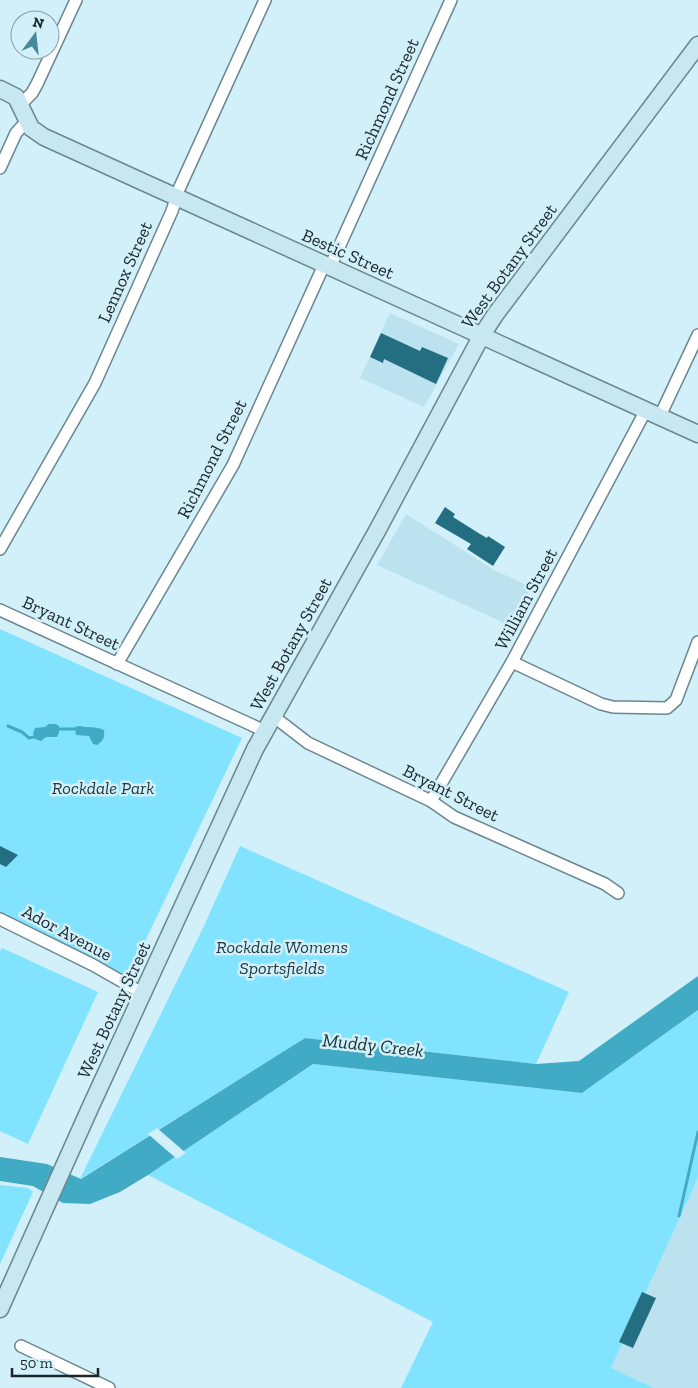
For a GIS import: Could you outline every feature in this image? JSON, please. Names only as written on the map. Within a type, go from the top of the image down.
[{"type":"main road","name":"West Botany Street","points":[[0,1309],[90,1108],[265,731],[377,531],[482,335],[506,300],[698,46]]},
{"type":"main road","name":"Bestic Street","points":[[0,90],[16,97],[27,121],[34,131],[44,137],[698,434]]},
{"type":"street","points":[[20,105],[36,87],[76,0]]},
{"type":"street","name":"Lennox Street","points":[[0,549],[94,383],[265,0]]},
{"type":"street","name":"Richmond Street","points":[[117,664],[233,465],[451,0]]},
{"type":"street","points":[[0,168],[16,133],[27,121]]},
{"type":"street","name":"William Street","points":[[431,801],[698,335]]},
{"type":"street","name":"Bryant Street","points":[[0,610],[265,731]]},
{"type":"street","points":[[512,662],[601,704],[613,707],[667,708],[676,700],[698,642]]},
{"type":"street","name":"Bryant Street","points":[[273,716],[308,743],[431,801],[454,817],[605,884],[618,892]]},
{"type":"street","name":"Ador Avenue","points":[[0,919],[93,965],[144,994]]},
{"type":"street","points":[[21,1346],[109,1388]]},
{"type":"shaded area","points":[[390,313],[459,344],[424,407],[360,378]]},
{"type":"shaded area","points":[[406,514],[494,570],[531,587],[511,626],[377,565]]},
{"type":"shaded area","points":[[49,724],[59,726],[57,737],[46,737],[41,741],[35,739],[33,733],[35,728],[45,727]]},
{"type":"shaded area","points":[[75,727],[104,730],[103,739],[97,745],[93,744],[89,736],[76,735]]},
{"type":"shaded area","points":[[698,976],[698,1010],[582,1093],[313,1064],[148,1175],[120,1192],[90,1204],[63,1203],[33,1186],[0,1181],[0,1157],[47,1164],[81,1179],[305,1038],[536,1064],[579,1061]]},
{"type":"shaded area","points":[[698,1178],[698,1388],[654,1388],[611,1368]]},
{"type":"green space","name":"Rockdale Park","points":[[0,629],[242,738],[128,977],[0,912]]},
{"type":"green space","name":"Rockdale Womens Sportsfields","points":[[240,846],[569,992],[536,1064],[305,1038],[80,1179],[203,928]]},
{"type":"green space","points":[[2,948],[98,992],[28,1144],[0,1131],[0,951]]},
{"type":"green space","points":[[698,1010],[698,1178],[611,1368],[654,1388],[401,1388],[433,1322],[148,1175],[313,1064],[582,1093]]},
{"type":"green space","points":[[0,1185],[28,1188],[33,1192],[0,1264]]},
{"type":"pier","points":[[157,1128],[186,1153],[177,1159],[148,1134]]},
{"type":"building","points":[[381,333],[420,351],[422,347],[448,358],[436,384],[384,359],[383,363],[370,357]]},
{"type":"building","points":[[445,507],[455,514],[453,517],[505,547],[493,566],[467,549],[471,544],[435,523]]},
{"type":"building","points":[[0,846],[18,855],[6,867],[0,864]]},
{"type":"building","points":[[642,1292],[656,1298],[633,1348],[619,1342]]},
{"type":"waterway","points":[[8,726],[22,732],[29,738],[34,737]]},
{"type":"waterway","points":[[59,729],[75,729]]},
{"type":"waterway","points":[[679,1216],[698,1132]]},
{"type":"water label","name":"Muddy Creek","points":[[373,1045]]}]
